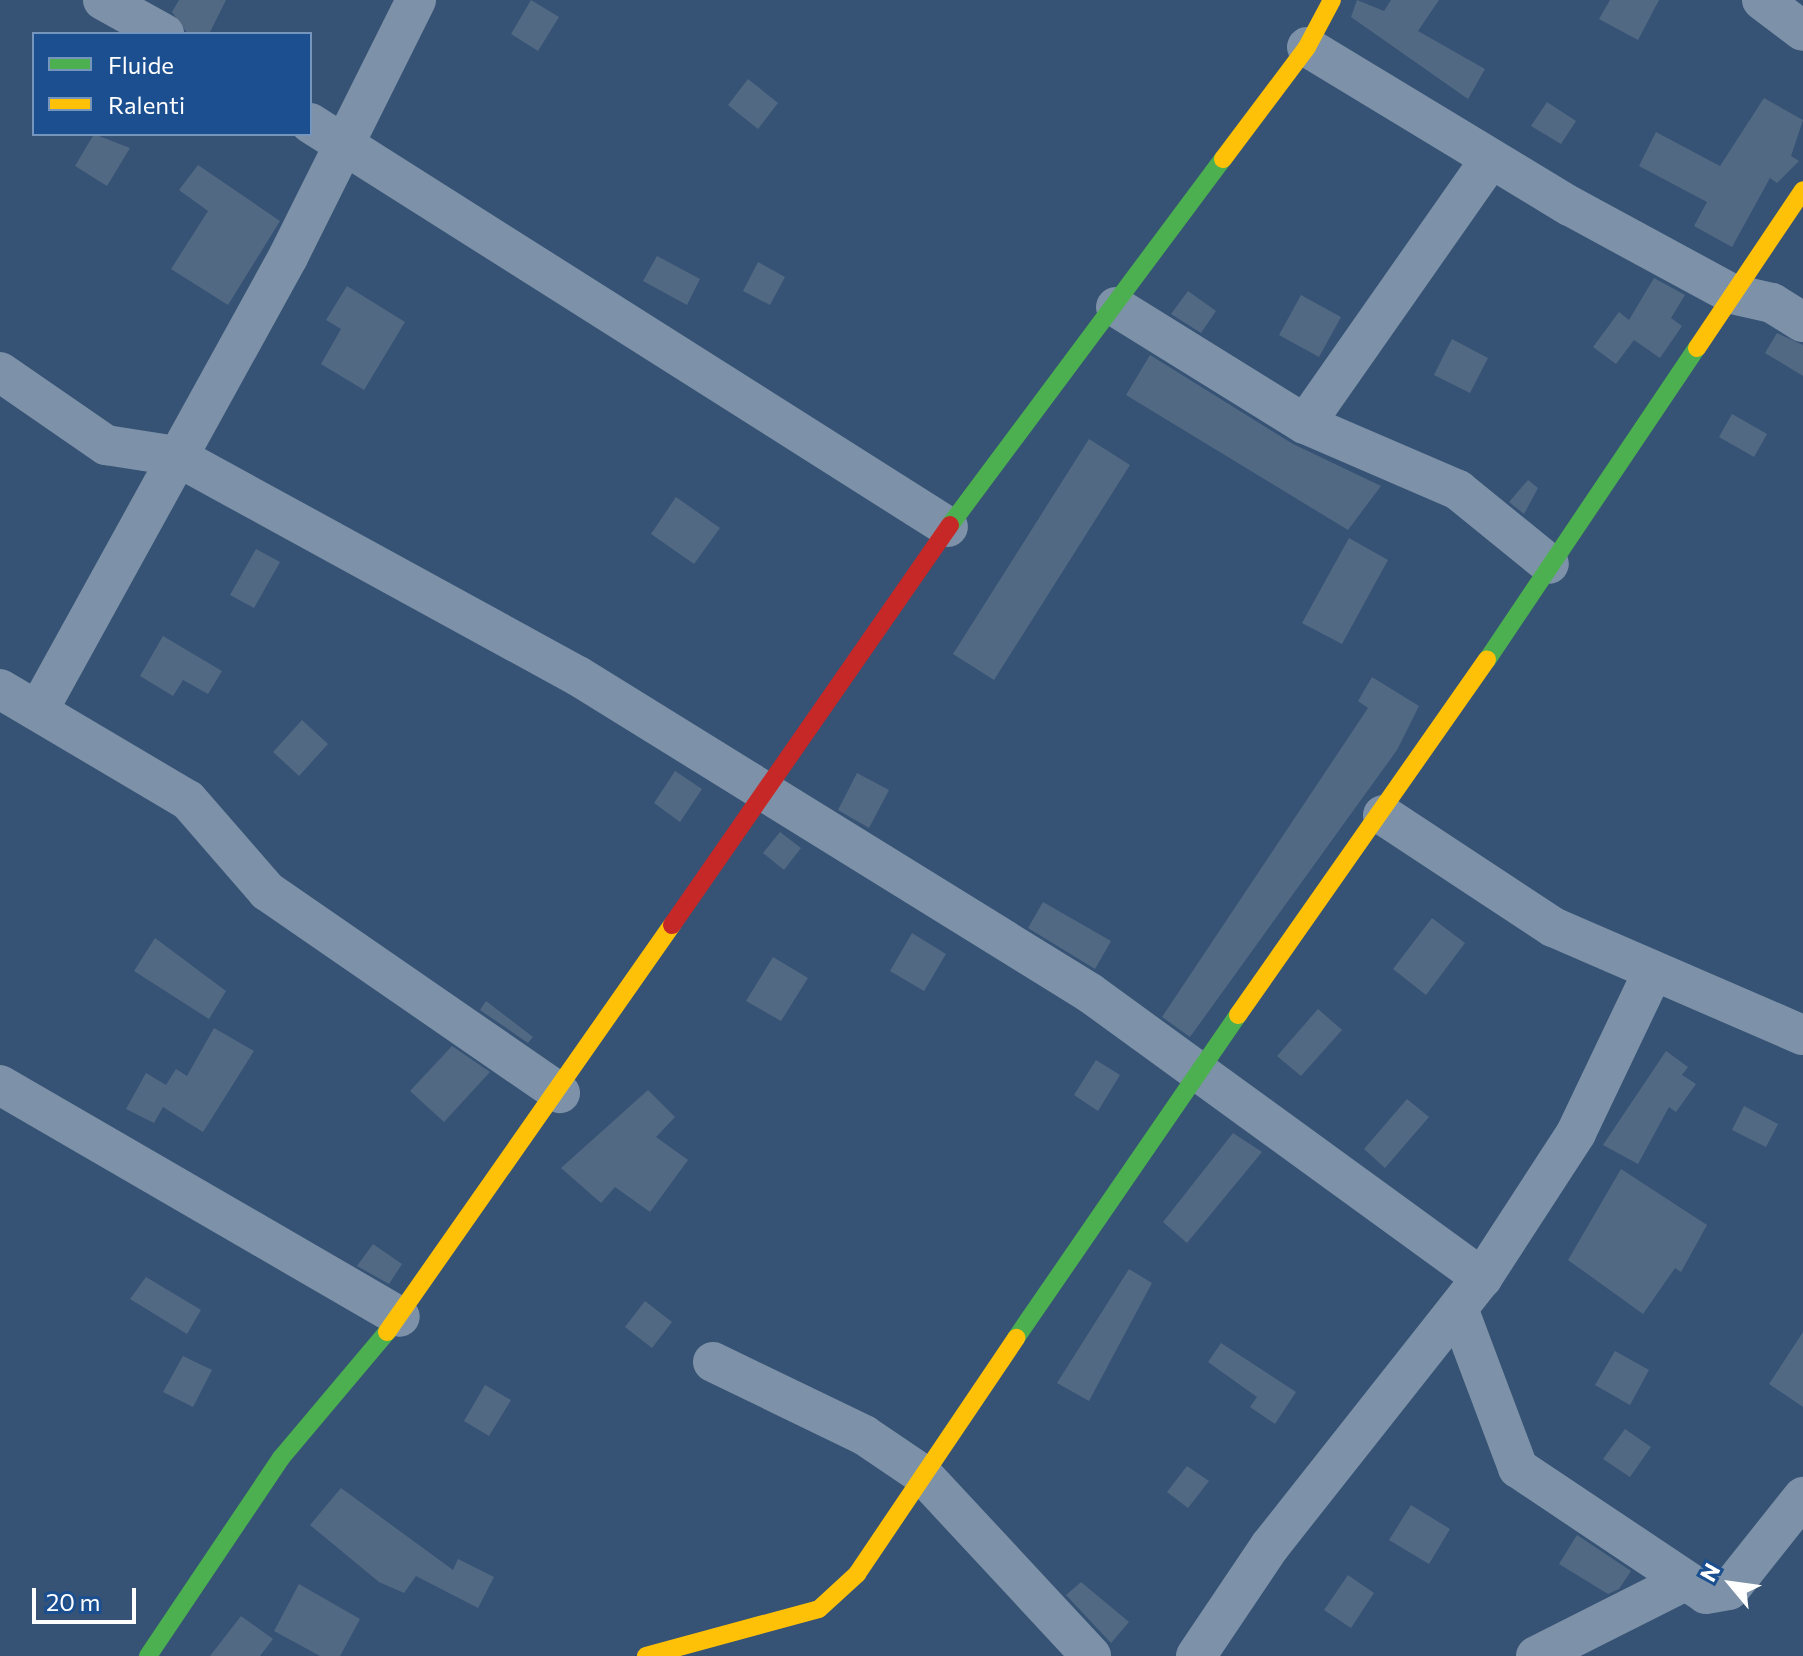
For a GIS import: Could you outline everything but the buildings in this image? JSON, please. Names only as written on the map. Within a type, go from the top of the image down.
[{"type":"street","points":[[103,0],[160,32]]},
{"type":"street","points":[[40,707],[345,146],[416,0]]},
{"type":"street","points":[[148,1656],[281,1458],[400,1317],[560,1093],[618,993],[763,795],[948,527],[1116,307],[1307,47],[1332,0]]},
{"type":"street","points":[[1762,0],[1803,31]]},
{"type":"street","points":[[1307,47],[1490,160],[1732,294],[1772,303],[1803,322]]},
{"type":"street","points":[[312,124],[948,527]]},
{"type":"street","points":[[1305,424],[1490,160]]},
{"type":"street","points":[[646,1656],[819,1609],[857,1574],[1198,1069],[1383,815],[1803,190]]},
{"type":"street","points":[[1116,307],[1305,424],[1458,490],[1549,564]]},
{"type":"street","points":[[0,372],[106,445],[176,456],[578,676],[763,795],[1090,993],[1482,1278]]},
{"type":"street","points":[[0,689],[40,707],[188,800],[267,891],[560,1093]]},
{"type":"street","points":[[1383,815],[1476,883],[1652,974],[1803,1035]]},
{"type":"street","points":[[1196,1656],[1270,1546],[1459,1311],[1482,1278],[1576,1133],[1652,974]]},
{"type":"street","points":[[0,1085],[400,1317]]},
{"type":"street","points":[[1459,1311],[1518,1468],[1685,1581],[1717,1597],[1729,1590],[1803,1497]]},
{"type":"street","points":[[713,1362],[864,1435],[923,1475],[1091,1656]]},
{"type":"street","points":[[1536,1656],[1685,1581]]},
{"type":"traffic: fast","points":[[950,525],[1223,159]]},
{"type":"traffic: fast","points":[[1487,660],[1697,348]]},
{"type":"traffic: fast","points":[[1016,1338],[1238,1015]]},
{"type":"traffic: fast","points":[[148,1656],[281,1458],[387,1332]]},
{"type":"traffic: slow","points":[[1223,159],[1307,47],[1332,0]]},
{"type":"traffic: slow","points":[[1697,348],[1803,190]]},
{"type":"traffic: slow","points":[[1238,1015],[1487,660]]},
{"type":"traffic: slow","points":[[387,1332],[672,925]]},
{"type":"traffic: slow","points":[[646,1656],[819,1609],[857,1574],[1016,1338]]},
{"type":"traffic: jam","points":[[672,925],[950,525]]}]
